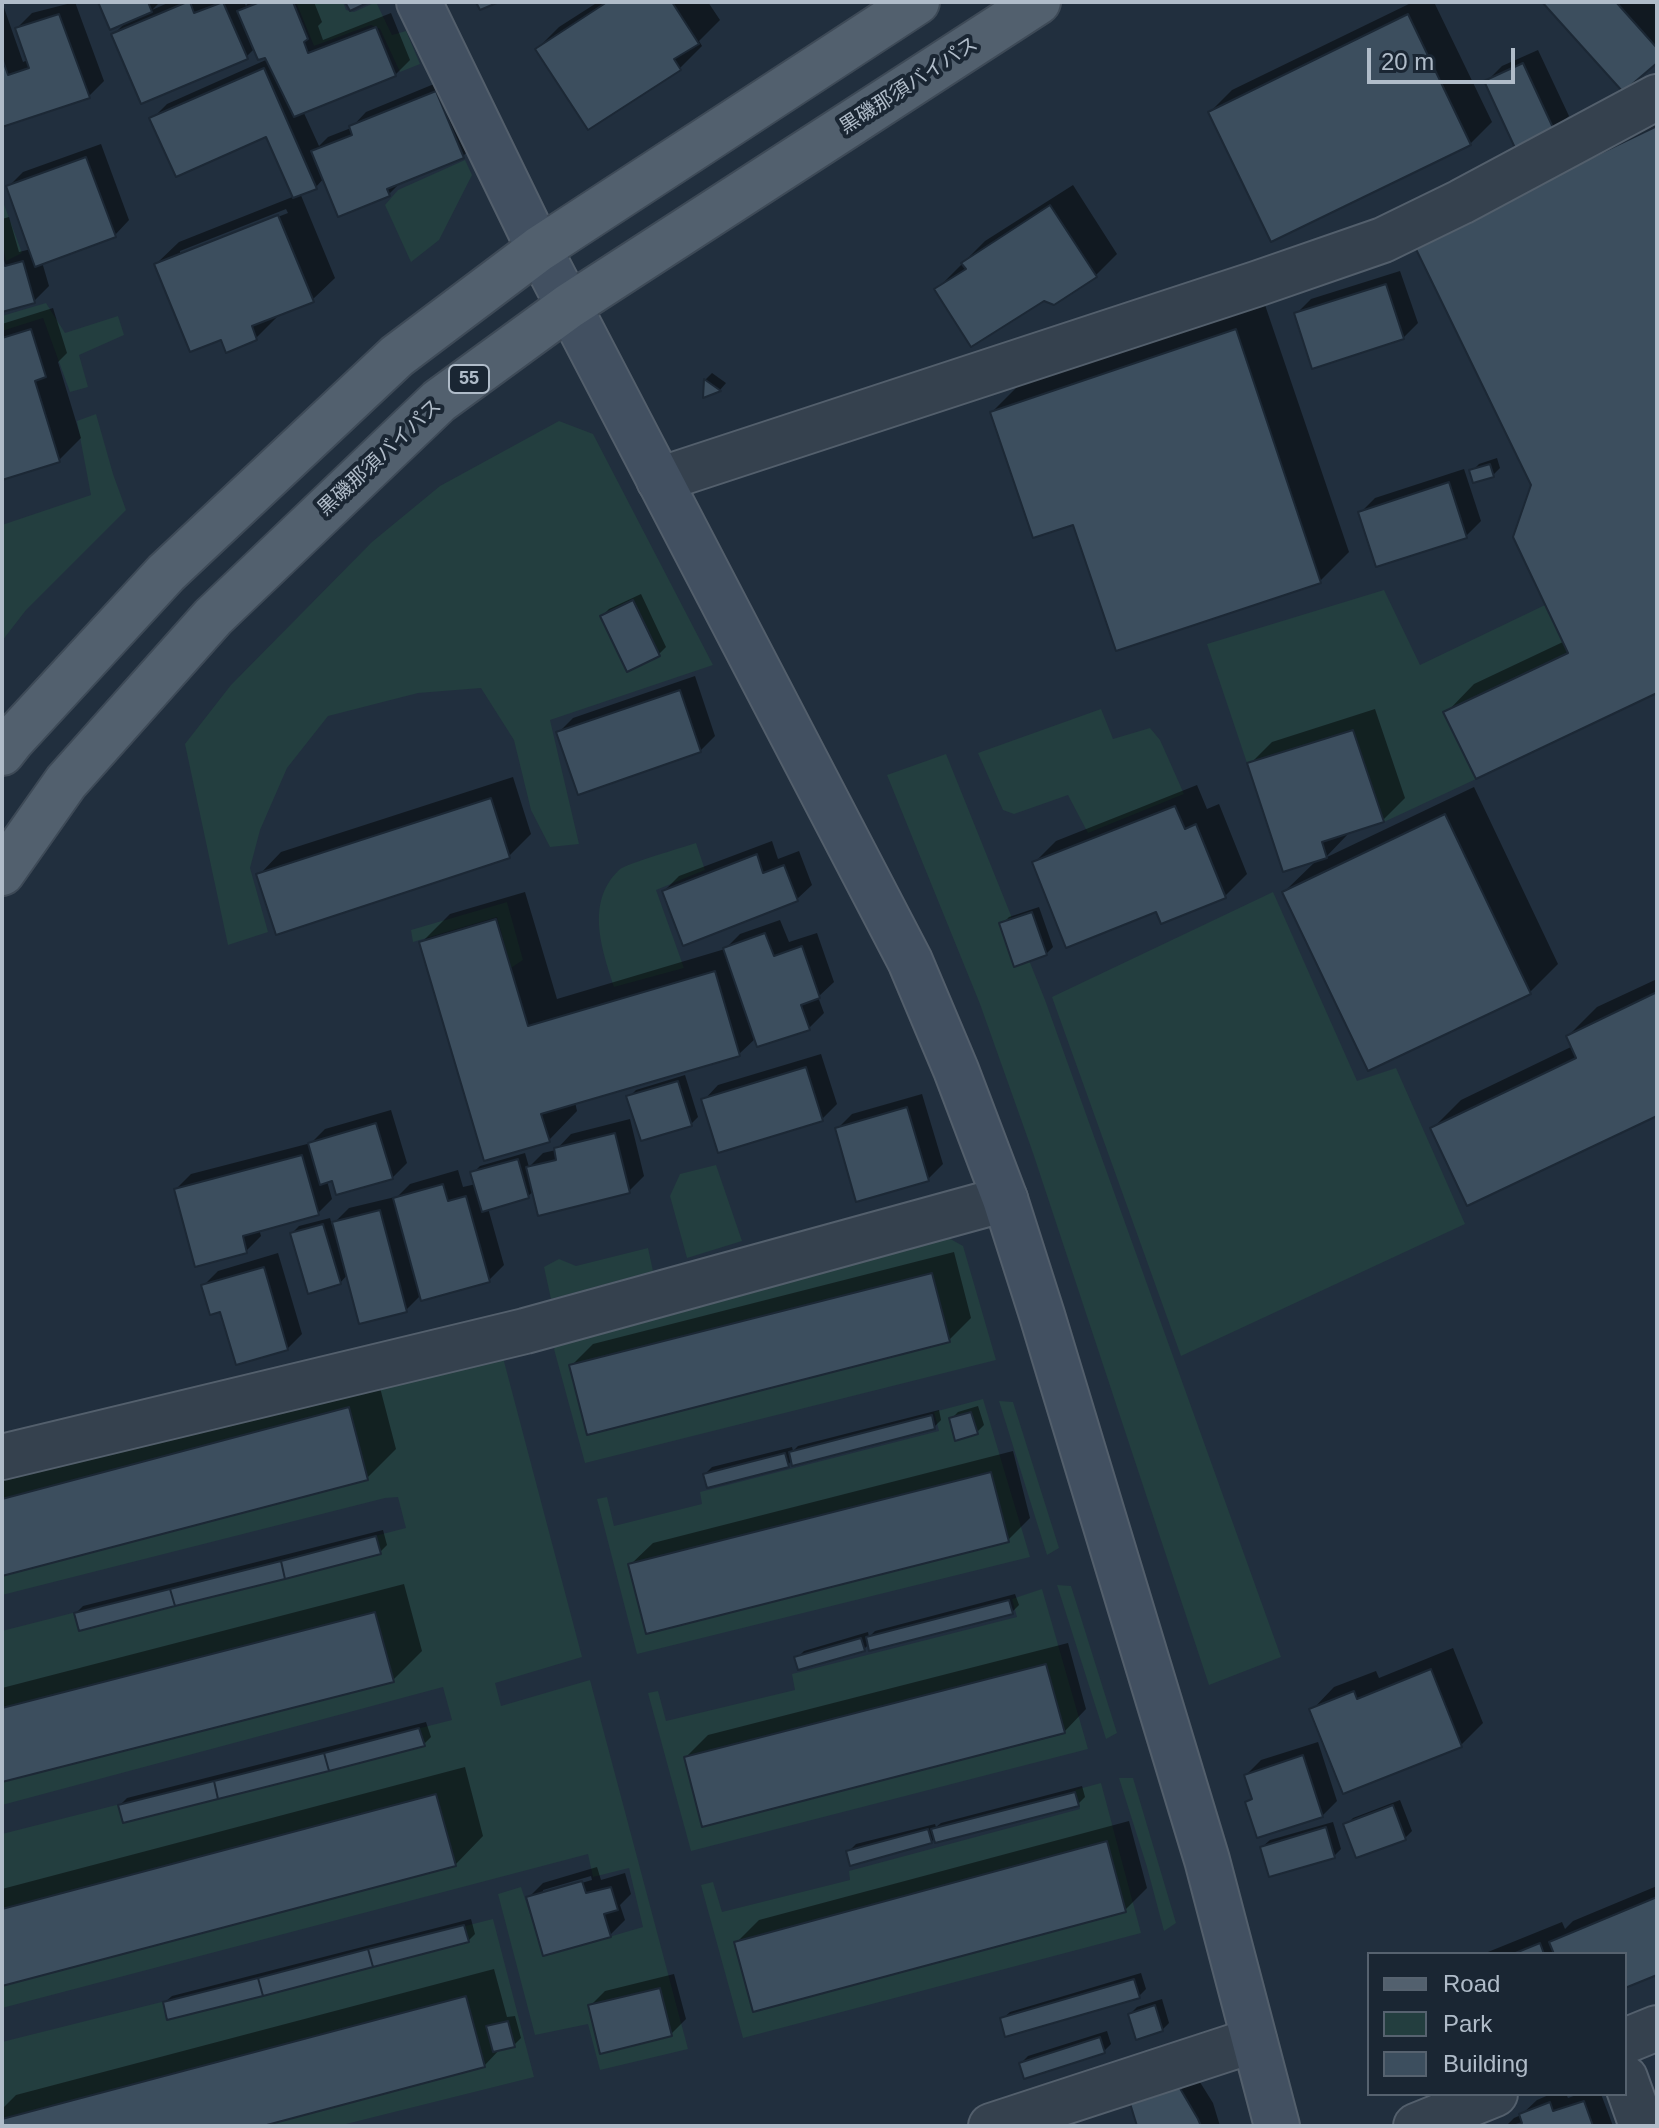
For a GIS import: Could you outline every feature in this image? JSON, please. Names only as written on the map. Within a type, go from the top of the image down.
[{"type":"main road","points":[[2,753],[166,573],[397,356],[539,249],[917,2]]},
{"type":"main road","name":"黒磯那須バイパス","points":[[2,873],[66,782],[213,617],[439,401],[569,306],[1038,2]]},
{"type":"street","points":[[419,2],[539,249],[910,961],[956,1070],[1005,1199],[1173,1744],[1277,2126]]},
{"type":"street","points":[[659,480],[1383,240],[1461,202],[1657,97]]},
{"type":"street","points":[[2,1457],[525,1331],[1005,1199]]},
{"type":"street","points":[[1627,2040],[1657,2028]]},
{"type":"street","points":[[991,2126],[1254,2040]]},
{"type":"street","points":[[1627,2084],[1642,2126]]},
{"type":"street","points":[[1416,2126],[1490,2096]]},
{"type":"green space","points":[[296,2],[343,2],[346,10],[354,12],[376,2],[392,35],[406,31],[420,64],[400,72],[380,29],[371,25],[314,46]]},
{"type":"green space","points":[[465,160],[472,175],[439,240],[411,262],[385,205],[398,190]]},
{"type":"green space","points":[[2,199],[22,253],[6,261],[2,242]]},
{"type":"green space","points":[[46,303],[65,333],[118,316],[124,335],[79,355],[88,387],[70,392],[43,318],[2,331],[2,316]]},
{"type":"green space","points":[[96,414],[126,510],[26,610],[2,641],[2,525],[91,495],[77,421]]},
{"type":"green space","points":[[559,421],[593,434],[713,665],[550,720],[579,844],[550,847],[531,810],[514,740],[481,688],[418,693],[328,716],[287,768],[260,830],[250,868],[268,932],[228,945],[185,744],[231,685],[372,542],[440,486]]},
{"type":"green space","points":[[1384,590],[1420,665],[1545,605],[1568,653],[1444,713],[1476,779],[1384,822],[1353,730],[1247,763],[1207,644]]},
{"type":"green space","points":[[1101,709],[1113,739],[1150,728],[1160,740],[1184,794],[1088,833],[1068,795],[1014,814],[1003,810],[978,753]]},
{"type":"green space","points":[[946,754],[1045,1000],[1281,1657],[1209,1685],[1033,1153],[980,1004],[887,775]]},
{"type":"green space","points":[[696,843],[705,870],[656,890],[684,968],[614,987],[599,927],[602,897],[609,883],[624,867]]},
{"type":"green space","points":[[1273,892],[1357,1081],[1396,1068],[1465,1224],[1181,1356],[1052,997]]},
{"type":"green space","points":[[507,902],[523,960],[511,968],[497,917],[413,942],[411,930]]},
{"type":"green space","points":[[716,1165],[742,1241],[687,1258],[670,1196],[680,1174]]},
{"type":"green space","points":[[945,1236],[963,1246],[996,1360],[585,1463],[554,1349],[562,1334]],"holes":[[[931,1273],[950,1342],[587,1435],[570,1365]]]},
{"type":"green space","points":[[648,1248],[653,1271],[551,1299],[544,1267],[559,1259],[576,1266]]},
{"type":"green space","points":[[501,1350],[582,1657],[495,1683],[501,1706],[590,1680],[688,2049],[600,2070],[588,2024],[535,2035],[498,1894],[521,1887],[544,1956],[643,1927],[629,1868],[593,1877],[588,1854],[2,2008],[2,1986],[456,1866],[436,1794],[2,1909],[2,1834],[452,1720],[443,1687],[2,1805],[2,1782],[394,1682],[375,1612],[2,1708],[2,1631],[406,1528],[398,1497],[385,1498],[2,1595],[2,1576],[368,1479],[349,1408],[2,1499],[2,1479]],"holes":[[[660,1988],[672,2036],[600,2054],[589,2005]]]},
{"type":"green space","points":[[983,1399],[1030,1557],[637,1654],[597,1499],[607,1497],[614,1526],[702,1504],[700,1492],[939,1431],[934,1412]],"holes":[[[990,1472],[1009,1542],[646,1634],[629,1564]]]},
{"type":"green space","points":[[999,1401],[1013,1402],[1059,1548],[1047,1555]]},
{"type":"green space","points":[[1057,1585],[1071,1586],[1117,1733],[1106,1739]]},
{"type":"green space","points":[[1042,1589],[1088,1749],[691,1851],[648,1693],[658,1691],[666,1721],[795,1690],[792,1674],[1017,1617],[1012,1599]],"holes":[[[1046,1664],[1064,1734],[702,1826],[684,1757]]]},
{"type":"green space","points":[[1119,1778],[1133,1778],[1176,1923],[1164,1931],[1147,1867]]},
{"type":"green space","points":[[1101,1783],[1141,1933],[743,2038],[701,1885],[713,1882],[722,1912],[850,1880],[849,1871],[1080,1809],[1075,1790]],"holes":[[[1107,1842],[1126,1912],[753,2012],[734,1942]]]},
{"type":"green space","points":[[493,1919],[534,2077],[338,2126],[263,2126],[484,2067],[465,1996],[2,2119],[2,2042]]},
{"type":"building","points":[[98,2],[148,2],[152,12],[110,30]]},
{"type":"building","points":[[190,2],[194,13],[223,2],[248,59],[141,104],[111,34]]},
{"type":"building","points":[[260,2],[293,2],[308,39],[304,42],[308,53],[376,27],[396,76],[294,117],[265,58],[258,60],[237,11]]},
{"type":"building","points":[[345,2],[369,2],[350,11]]},
{"type":"building","points":[[476,2],[499,2],[480,10]]},
{"type":"building","points":[[607,2],[672,2],[699,44],[674,59],[681,70],[588,130],[535,49]]},
{"type":"building","points":[[1542,2],[1616,2],[1657,48],[1657,63],[1623,92]]},
{"type":"building","points":[[59,14],[90,98],[2,127],[2,58],[8,75],[29,68],[15,28]]},
{"type":"building","points":[[1408,14],[1471,145],[1271,242],[1208,112]]},
{"type":"building","points":[[1523,63],[1555,132],[1516,150],[1484,81]]},
{"type":"building","points":[[264,68],[317,189],[293,198],[266,137],[176,177],[149,118]]},
{"type":"building","points":[[436,91],[464,158],[387,189],[390,196],[338,217],[311,151],[352,135],[349,126]]},
{"type":"building","points":[[1657,126],[1657,693],[1476,779],[1443,712],[1568,653],[1513,537],[1531,485],[1413,243]]},
{"type":"building","points":[[86,157],[116,237],[35,267],[6,186]]},
{"type":"building","points":[[1050,205],[1097,277],[1054,305],[1044,301],[971,347],[934,289],[966,269],[961,263]]},
{"type":"building","points":[[278,215],[314,302],[252,326],[257,340],[226,353],[221,340],[190,352],[154,264]]},
{"type":"building","points":[[2,257],[5,266],[23,261],[35,303],[2,312]]},
{"type":"building","points":[[1386,284],[1404,339],[1312,369],[1294,313]]},
{"type":"building","points":[[31,329],[46,377],[35,381],[60,462],[2,480],[2,338]]},
{"type":"building","points":[[1236,329],[1321,583],[1116,651],[1073,525],[1033,538],[990,412]]},
{"type":"building","points":[[704,379],[721,391],[703,398]]},
{"type":"building","points":[[1490,464],[1494,477],[1473,483],[1469,470]]},
{"type":"building","points":[[1449,482],[1467,538],[1376,567],[1358,512]]},
{"type":"building","points":[[633,600],[660,656],[627,672],[600,616]]},
{"type":"building","points":[[680,690],[701,752],[578,795],[556,732]]},
{"type":"building","points":[[1353,730],[1384,822],[1322,842],[1327,858],[1283,872],[1247,763]]},
{"type":"building","points":[[491,798],[510,858],[276,935],[256,874]]},
{"type":"building","points":[[1175,806],[1185,829],[1196,824],[1226,898],[1161,924],[1156,912],[1066,948],[1032,862]]},
{"type":"building","points":[[1445,814],[1531,994],[1368,1071],[1282,892]]},
{"type":"building","points":[[757,854],[763,873],[784,865],[798,901],[683,946],[662,891]]},
{"type":"building","points":[[1032,912],[1047,955],[1014,967],[999,923]]},
{"type":"building","points":[[496,919],[528,1026],[715,971],[740,1056],[541,1114],[550,1142],[484,1161],[419,942]]},
{"type":"building","points":[[765,933],[774,956],[802,946],[820,998],[801,1005],[810,1030],[757,1047],[723,948]]},
{"type":"building","points":[[1657,992],[1657,1116],[1467,1206],[1430,1128],[1576,1058],[1566,1036]]},
{"type":"building","points":[[806,1067],[823,1121],[718,1153],[701,1099]]},
{"type":"building","points":[[678,1081],[692,1126],[641,1141],[626,1096]]},
{"type":"building","points":[[907,1107],[929,1181],[856,1202],[835,1128]]},
{"type":"building","points":[[376,1123],[393,1179],[336,1195],[332,1181],[320,1185],[308,1143]]},
{"type":"building","points":[[615,1133],[630,1193],[538,1216],[526,1167],[556,1160],[554,1148]]},
{"type":"building","points":[[302,1155],[319,1215],[243,1236],[247,1253],[195,1267],[174,1189]]},
{"type":"building","points":[[518,1159],[529,1198],[482,1212],[470,1172]]},
{"type":"building","points":[[443,1184],[448,1201],[466,1196],[490,1282],[421,1301],[393,1198]]},
{"type":"building","points":[[380,1210],[407,1312],[359,1324],[332,1222]]},
{"type":"building","points":[[323,1224],[341,1284],[308,1294],[290,1233]]},
{"type":"building","points":[[264,1267],[288,1350],[236,1365],[220,1312],[210,1315],[201,1285]]},
{"type":"building","points":[[932,1273],[950,1342],[587,1435],[569,1365]]},
{"type":"building","points":[[349,1407],[368,1480],[2,1576],[2,1499]]},
{"type":"building","points":[[971,1412],[978,1434],[955,1441],[949,1418]]},
{"type":"building","points":[[932,1415],[935,1429],[792,1466],[789,1452]]},
{"type":"building","points":[[785,1453],[789,1467],[707,1488],[703,1474]]},
{"type":"building","points":[[991,1472],[1009,1542],[646,1634],[628,1564]]},
{"type":"building","points":[[376,1536],[381,1554],[285,1579],[281,1561]]},
{"type":"building","points":[[281,1561],[285,1579],[175,1606],[170,1589]]},
{"type":"building","points":[[170,1589],[175,1606],[79,1631],[74,1613]]},
{"type":"building","points":[[1009,1600],[1013,1614],[869,1651],[866,1637]]},
{"type":"building","points":[[375,1612],[394,1682],[2,1782],[2,1708]]},
{"type":"building","points":[[861,1638],[865,1651],[798,1670],[794,1657]]},
{"type":"building","points":[[1046,1664],[1065,1733],[702,1827],[684,1757]]},
{"type":"building","points":[[1431,1669],[1462,1747],[1343,1794],[1309,1709],[1354,1691],[1357,1699]]},
{"type":"building","points":[[419,1728],[425,1746],[329,1771],[324,1753]]},
{"type":"building","points":[[324,1753],[329,1771],[218,1799],[214,1781]]},
{"type":"building","points":[[1303,1755],[1323,1817],[1257,1838],[1245,1802],[1252,1799],[1244,1775]]},
{"type":"building","points":[[214,1781],[218,1799],[123,1823],[118,1805]]},
{"type":"building","points":[[1075,1792],[1079,1806],[935,1843],[931,1829]]},
{"type":"building","points":[[436,1794],[456,1866],[2,1986],[2,1909]]},
{"type":"building","points":[[1393,1805],[1406,1840],[1356,1858],[1343,1824]]},
{"type":"building","points":[[1326,1827],[1335,1858],[1269,1877],[1260,1847]]},
{"type":"building","points":[[928,1829],[932,1843],[850,1866],[846,1851]]},
{"type":"building","points":[[1107,1841],[1126,1912],[753,2012],[734,1942]]},
{"type":"building","points":[[582,1881],[586,1893],[611,1887],[618,1910],[604,1914],[611,1937],[543,1956],[526,1897]]},
{"type":"building","points":[[1657,1897],[1657,1975],[1627,1987],[1627,1952],[1553,1952],[1549,1942]]},
{"type":"building","points":[[464,1925],[469,1942],[373,1967],[368,1949]]},
{"type":"building","points":[[1540,1943],[1543,1952],[1518,1952]]},
{"type":"building","points":[[368,1949],[373,1967],[263,1996],[258,1978]]},
{"type":"building","points":[[258,1978],[263,1996],[167,2020],[163,2002]]},
{"type":"building","points":[[1134,1979],[1140,1998],[1005,2037],[1000,2018]]},
{"type":"building","points":[[660,1988],[672,2036],[600,2054],[588,2005]]},
{"type":"building","points":[[466,1996],[485,2067],[263,2126],[2,2126],[2,2119]]},
{"type":"building","points":[[1155,2005],[1163,2031],[1136,2040],[1128,2014]]},
{"type":"building","points":[[508,2021],[515,2047],[493,2052],[486,2026]]},
{"type":"building","points":[[1100,2037],[1105,2053],[1024,2079],[1019,2063]]},
{"type":"building","points":[[1178,2085],[1201,2126],[1137,2126],[1129,2100]]},
{"type":"building","points":[[1584,2101],[1593,2126],[1513,2126],[1522,2123],[1519,2114],[1550,2102],[1553,2111]]}]
